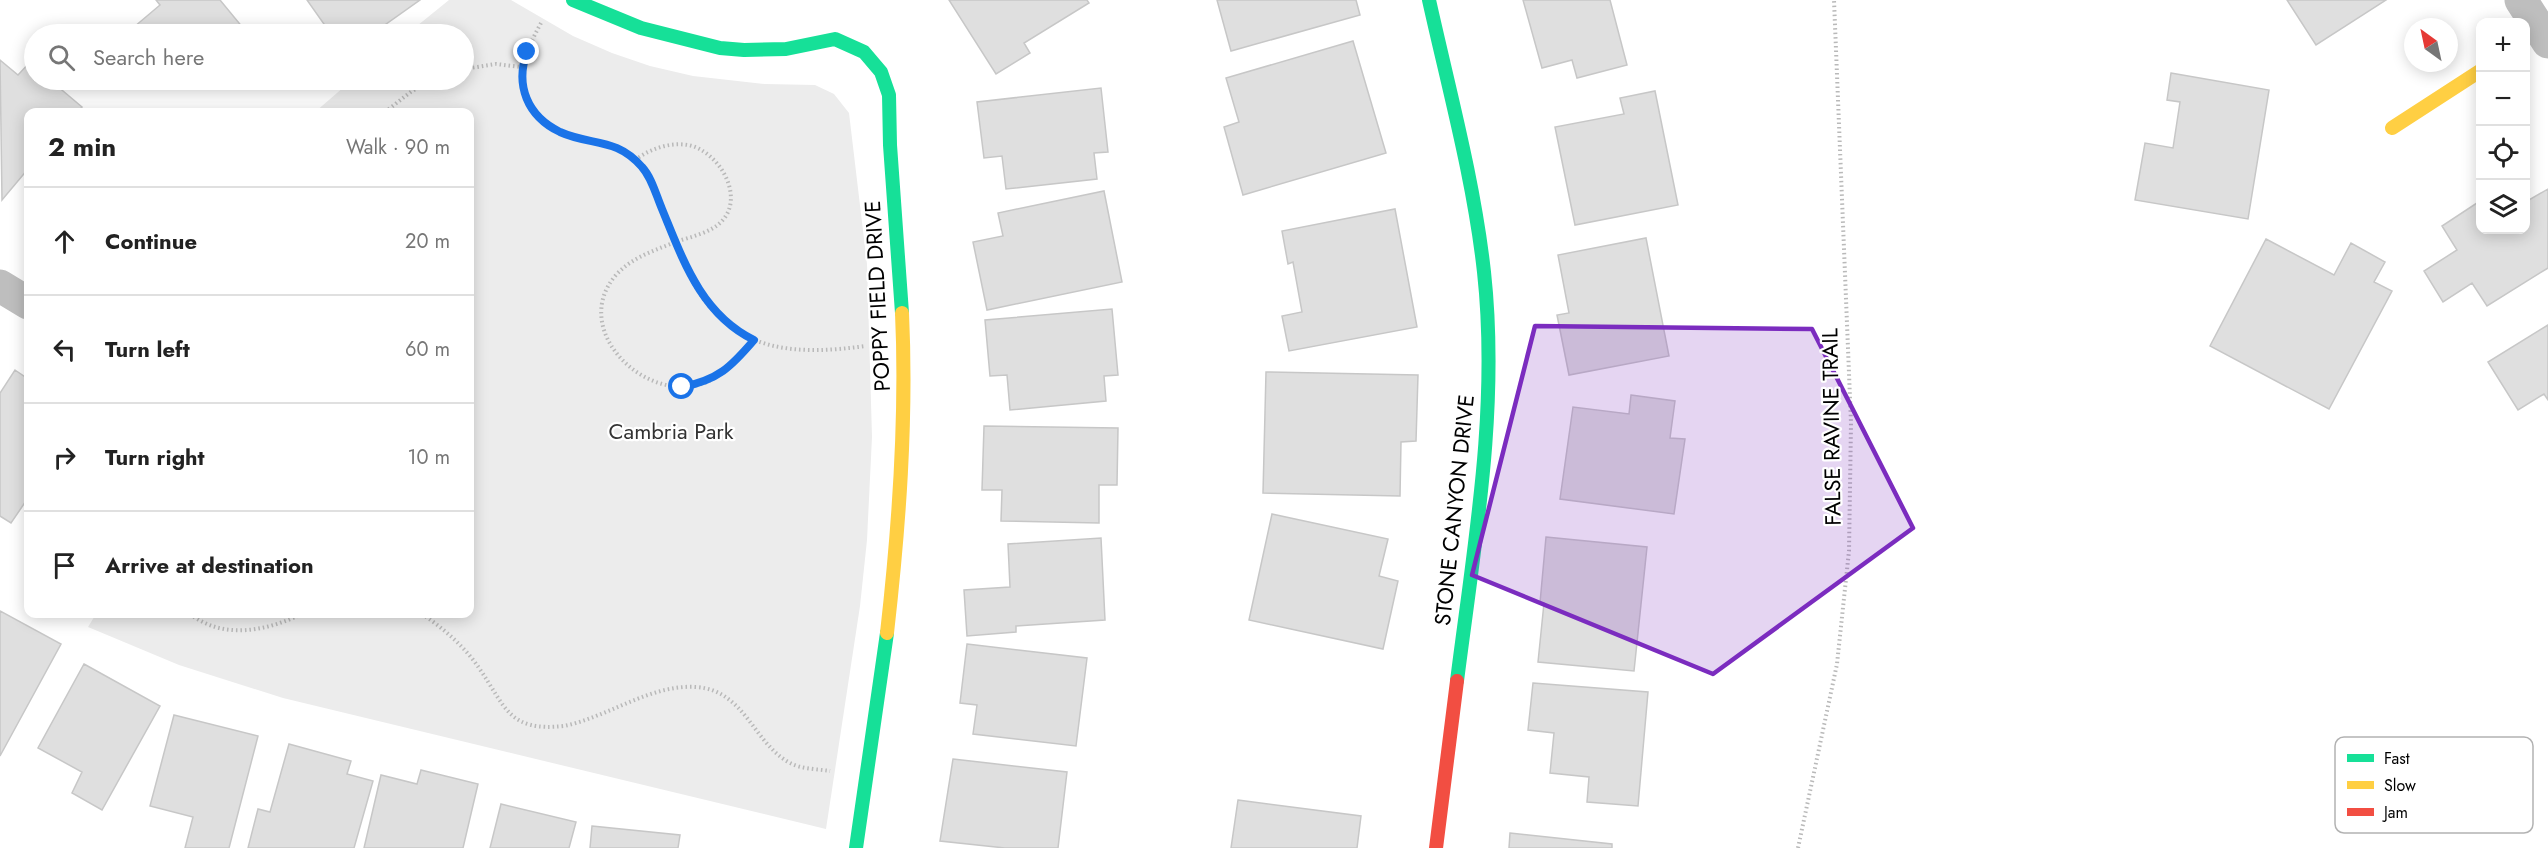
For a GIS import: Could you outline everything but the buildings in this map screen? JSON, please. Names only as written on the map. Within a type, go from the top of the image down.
[{"type":"street","name":"POPPY FIELD DRIVE","points":[[573,0],[611,19],[662,35],[717,46],[762,51],[802,47],[835,39],[864,52],[887,80],[893,112],[890,145],[904,340],[903,431],[894,572],[856,848]]},
{"type":"street","name":"STONE CANYON DRIVE","points":[[1429,0],[1471,191],[1484,273],[1488,353],[1487,439],[1436,848]]},
{"type":"street","points":[[2521,0],[2538,38]]},
{"type":"street","points":[[2392,128],[2479,72]]},
{"type":"street","points":[[0,286],[24,301]]},
{"type":"path","name":"FALSE RAVINE TRAIL","points":[[1798,848],[1838,663],[1849,551],[1851,423],[1834,0]]},
{"type":"path","points":[[541,23],[521,68],[524,95],[532,110],[559,131],[616,146],[644,168],[697,288],[722,319],[754,340],[782,350],[800,352],[866,346]]},
{"type":"path","points":[[474,67],[496,64],[521,68]]},
{"type":"path","points":[[391,108],[417,90]]},
{"type":"path","points":[[635,160],[656,148],[672,144],[689,145],[706,152],[726,176],[731,194],[730,207],[723,220],[714,228],[638,257],[615,276],[606,292],[602,308],[605,331],[612,350],[639,376],[659,384],[682,387],[704,383],[721,374],[754,340]]},
{"type":"path","points":[[197,618],[210,625],[241,631],[260,630],[292,618]]},
{"type":"path","points":[[427,618],[467,653],[501,705],[522,722],[534,726],[564,726],[668,690],[694,686],[708,688],[742,709],[779,756],[792,765],[831,771]]},
{"type":"highlighted area","points":[[1535,326],[1812,329],[1913,528],[1713,674],[1472,575]]},
{"type":"green space","name":"Cambria Park","points":[[449,0],[511,0],[573,36],[650,66],[693,76],[765,84],[815,85],[834,94],[849,113],[867,264],[872,437],[867,540],[860,606],[826,829],[283,698],[179,665],[88,627],[94,618],[474,618],[474,108],[320,108],[340,90],[474,90],[474,24],[419,24]]},
{"type":"traffic: fast","points":[[573,0],[641,28],[720,48],[786,49],[835,39],[864,52],[881,72],[889,95],[890,145],[902,313]]},
{"type":"traffic: fast","points":[[1429,0],[1474,204],[1480,238],[1488,323],[1487,426],[1477,528],[1457,681]]},
{"type":"traffic: fast","points":[[856,848],[887,633]]},
{"type":"traffic: slow","points":[[2392,128],[2478,72]]},
{"type":"traffic: slow","points":[[887,633],[903,433],[902,313]]},
{"type":"traffic: jam","points":[[1436,848],[1457,681]]},
{"type":"route","points":[[527,52],[521,68],[520,80],[524,95],[532,110],[559,131],[616,146],[644,168],[697,288],[722,319],[754,340],[721,374],[704,383],[682,387]]}]
